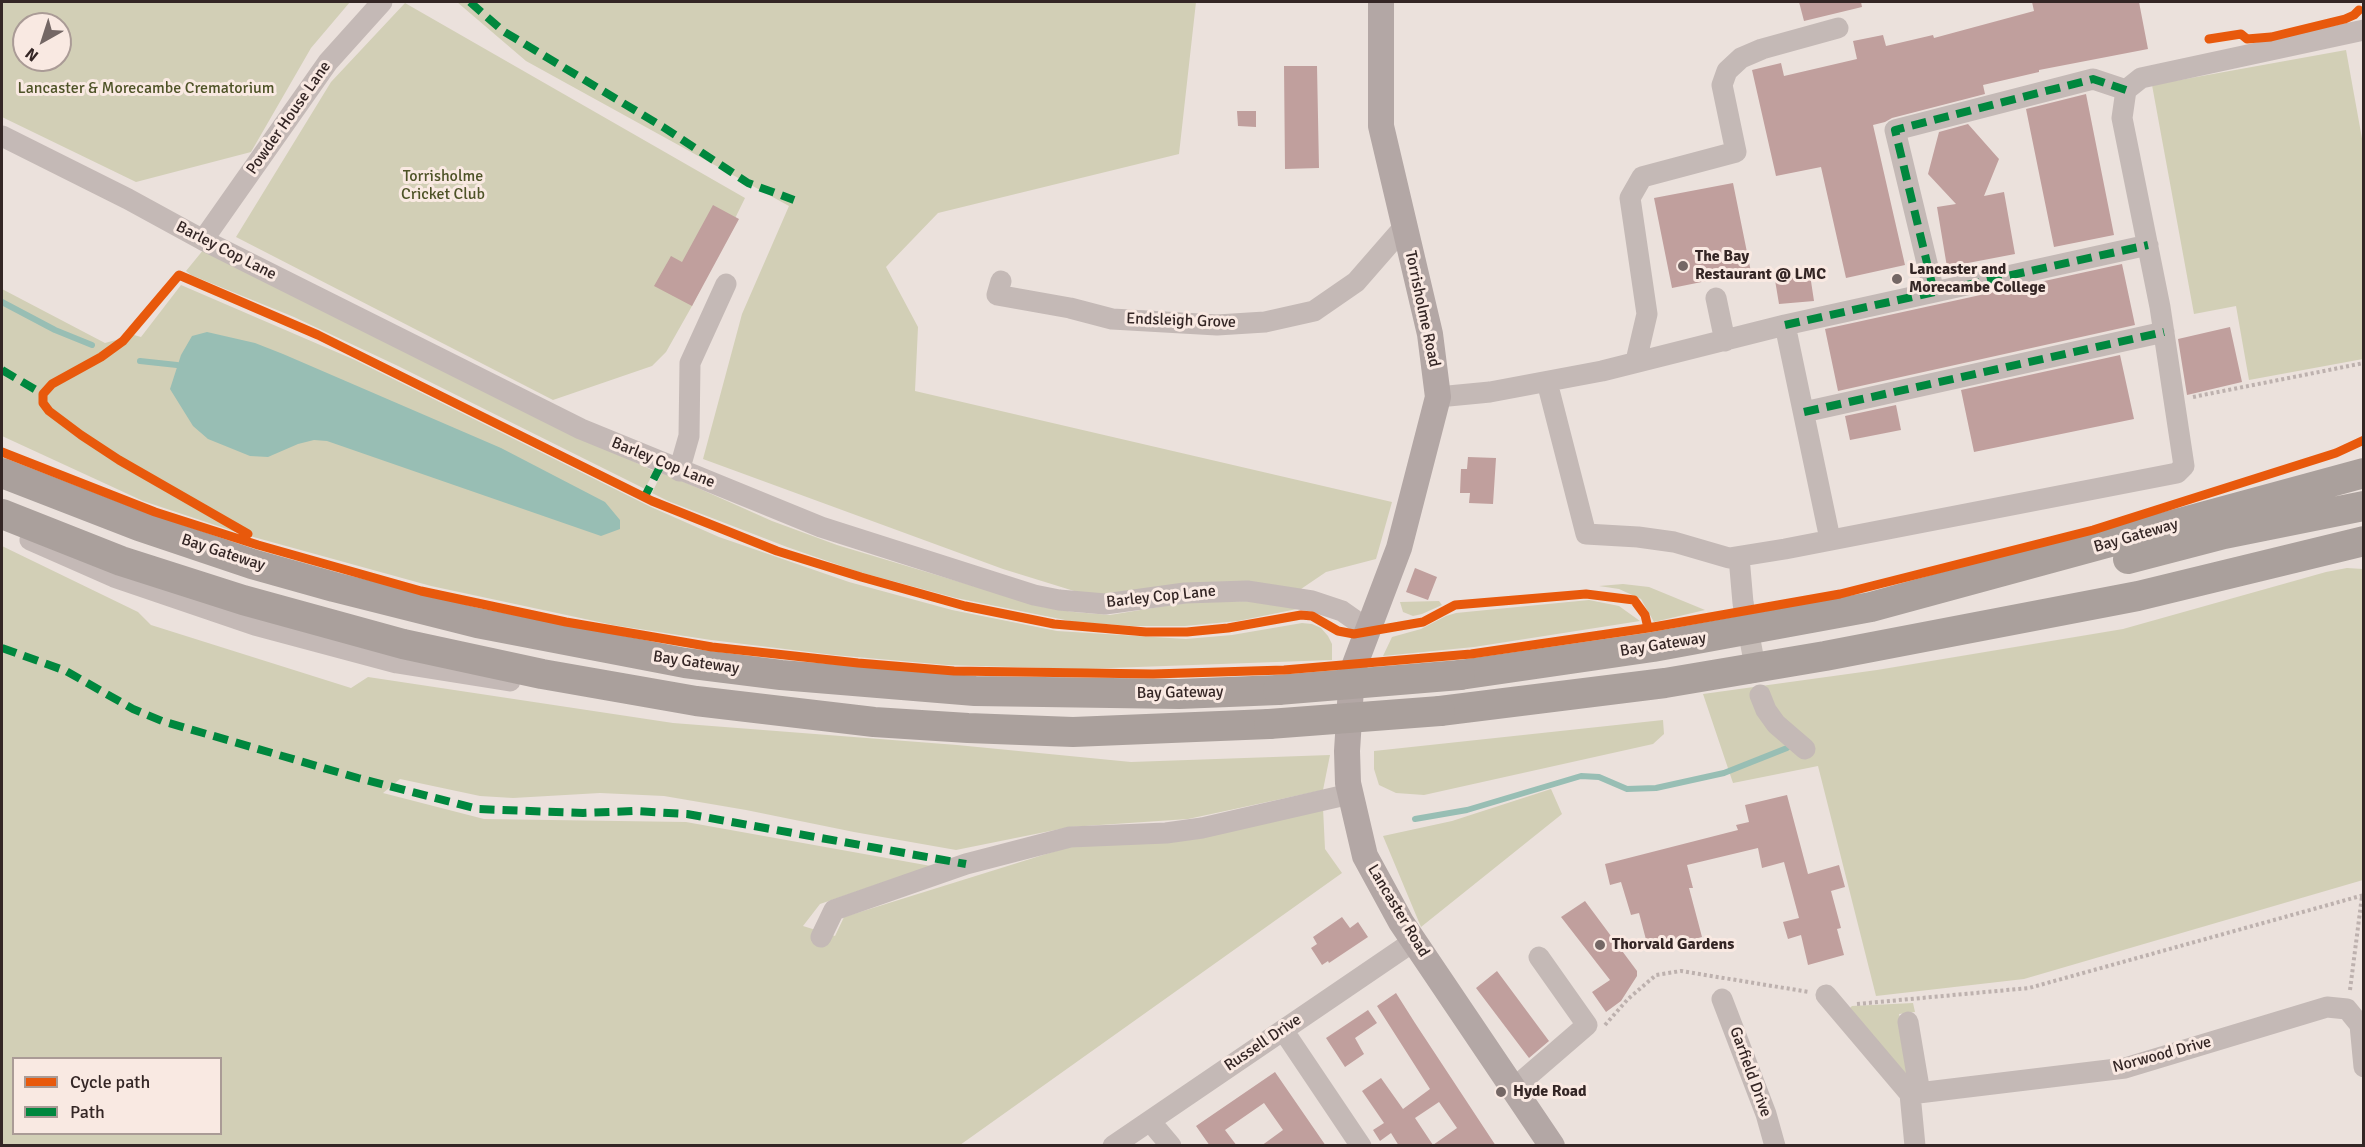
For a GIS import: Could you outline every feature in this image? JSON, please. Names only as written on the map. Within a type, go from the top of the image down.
[{"type":"highway","points":[[2223,512],[2272,482],[2364,454]]},
{"type":"highway","name":"Bay Gateway","points":[[2,473],[149,529],[252,564],[334,587],[477,623],[685,663],[792,676],[975,691],[1179,694],[1278,690],[1460,675],[1653,647],[1807,621],[1871,607],[2016,569],[2364,473]]},
{"type":"highway","points":[[2016,569],[2070,574],[2224,534],[2364,506]]},
{"type":"highway","name":"Bay Gateway","points":[[2,514],[121,561],[243,600],[403,644],[542,674],[696,701],[873,722],[1073,732],[1269,724],[1440,711],[1665,683],[1837,654],[2138,596],[2364,541]]},
{"type":"main road","name":"Torrisholme Road","points":[[1365,637],[1399,548],[1438,397],[1430,334],[1381,126],[1381,2]]},
{"type":"main road","name":"Lancaster Road","points":[[1365,637],[1352,672],[1347,751],[1348,783],[1365,856],[1401,922],[1552,1146]]},
{"type":"street","name":"Powder House Lane","points":[[203,240],[328,62],[382,2]]},
{"type":"street","points":[[1636,361],[1647,314],[1630,198],[1642,177],[1736,152],[1722,85],[1727,71],[1741,58],[1762,49],[1838,28]]},
{"type":"street","points":[[1547,382],[1586,534],[1674,542],[1729,558],[2177,473],[2184,466],[2164,332],[2122,118],[2126,90],[2141,78],[2364,30]]},
{"type":"street","points":[[1934,292],[1895,130],[2093,79],[2126,90]]},
{"type":"street","name":"Barley Cop Lane","points":[[2,136],[128,199],[203,240],[581,429],[821,527],[1034,594],[1082,603],[1105,604],[1185,593],[1247,591],[1312,601],[1342,611],[1365,637]]},
{"type":"street","name":"Endsleigh Grove","points":[[997,295],[1070,308],[1112,319],[1217,325],[1265,322],[1314,311],[1356,282],[1404,227]]},
{"type":"street","points":[[1438,397],[1490,392],[1547,382],[1785,325],[2148,245]]},
{"type":"street","points":[[680,471],[689,436],[690,363],[726,284]]},
{"type":"street","points":[[1716,298],[1725,341]]},
{"type":"street","points":[[1785,325],[1830,539]]},
{"type":"street","points":[[1804,412],[2164,332]]},
{"type":"street","points":[[2,527],[125,581],[255,625],[397,663],[541,686],[696,701]]},
{"type":"street","points":[[1739,557],[1743,603]]},
{"type":"street","points":[[1760,695],[1766,710],[1776,724],[1806,749]]},
{"type":"street","points":[[821,937],[834,910],[966,864],[1070,837],[1166,833],[1202,828],[1350,794]]},
{"type":"street","name":"Russell Drive","points":[[1113,1146],[1414,941]]},
{"type":"street","points":[[1514,1088],[1587,1025],[1539,957]]},
{"type":"street","points":[[1820,994],[1915,1094]]},
{"type":"street","name":"Garfield Drive","points":[[1722,999],[1766,1114],[1775,1146]]},
{"type":"street","name":"Norwood Drive","points":[[1915,1094],[2125,1068],[2327,1007],[2348,1009]]},
{"type":"street","points":[[2348,1009],[2360,1025],[2364,1068]]},
{"type":"street","points":[[1908,1022],[1915,1094],[1915,1146]]},
{"type":"street","points":[[1282,1030],[1361,1146]]},
{"type":"street","points":[[1150,1121],[1171,1146]]},
{"type":"path","points":[[2174,401],[2364,363]]},
{"type":"path","points":[[1855,1004],[2029,988],[2363,896],[2348,1009]]},
{"type":"path","points":[[1597,1032],[1656,975],[1682,971],[1820,994]]},
{"type":"green space","name":"Lancaster & Morecambe Crematorium","points":[[2,2],[350,2],[311,48],[251,152],[136,182],[2,117]]},
{"type":"green space","points":[[457,2],[1196,2],[1179,154],[938,213],[886,267],[918,327],[915,391],[1392,502],[1376,559],[1326,572],[1301,589],[1087,595],[1003,569],[703,459],[742,314],[789,206],[526,61]]},
{"type":"green space","name":"Torrisholme Cricket Club","points":[[405,3],[745,198],[692,306],[666,352],[652,366],[553,400],[236,237],[331,82]]},
{"type":"green space","points":[[2346,50],[2363,144],[2363,359],[2249,380],[2236,306],[2194,314],[2152,85]]},
{"type":"green space","points":[[204,249],[535,415],[654,471],[645,489],[398,366],[294,317],[191,275],[186,271]]},
{"type":"green space","points":[[181,285],[355,360],[651,507],[719,537],[849,582],[952,610],[1057,631],[1186,639],[1232,635],[1302,623],[1312,624],[1321,628],[1328,636],[1332,644],[1332,660],[1082,669],[947,665],[834,655],[613,625],[431,586],[239,533],[143,501],[2,436],[2,289],[105,343],[134,335],[141,337]]},
{"type":"green space","points":[[662,472],[772,521],[837,545],[1043,607],[1110,615],[1189,602],[1262,601],[1302,608],[1238,621],[1185,626],[1133,626],[1075,622],[956,598],[859,572],[668,501],[652,493]]},
{"type":"green space","points":[[2,546],[138,612],[151,625],[351,688],[368,677],[673,723],[957,745],[1131,762],[1330,755],[1323,790],[1188,819],[1070,827],[956,850],[664,796],[600,793],[513,798],[480,796],[400,779],[383,793],[484,819],[686,822],[931,866],[820,904],[803,926],[835,936],[844,917],[1075,845],[1323,808],[1325,849],[1342,873],[960,1145],[2,1145]]},
{"type":"green space","points":[[2347,568],[2363,569],[2363,880],[2024,979],[1876,996],[1818,766],[1733,783],[1703,694],[1877,670],[2123,629]]},
{"type":"green space","points":[[1623,584],[1649,587],[1705,610],[1654,622],[1641,599],[1619,589],[1599,586]]},
{"type":"green space","points":[[1589,600],[1619,606],[1640,621],[1474,647],[1383,656],[1392,637],[1421,629],[1456,613]]},
{"type":"green space","points":[[1439,601],[1442,605],[1413,616],[1403,612],[1400,602]]},
{"type":"green space","points":[[1663,720],[1664,734],[1653,744],[1424,795],[1396,793],[1379,785],[1374,769],[1374,751]]},
{"type":"green space","points":[[1551,789],[1562,814],[1421,927],[1383,836],[1452,821]]},
{"type":"green space","points":[[1913,1003],[1915,1012],[1899,1014],[1911,1064],[1911,1081],[1850,1008],[1852,1006]]},
{"type":"water","points":[[207,332],[255,343],[283,354],[501,448],[605,502],[620,520],[620,529],[601,536],[327,441],[314,440],[298,444],[268,457],[250,456],[208,439],[193,426],[170,389],[181,355],[192,336]]},
{"type":"building","points":[[1799,2],[1861,2],[1862,7],[1804,21]]},
{"type":"building","points":[[2032,2],[2139,2],[2148,49],[2039,70],[2039,72],[1983,85],[1985,94],[1873,125],[1905,265],[1846,278],[1821,167],[1776,176],[1752,70],[1781,63],[1784,76],[1857,59],[1853,41],[1883,35],[1886,46],[1933,35],[1934,38],[2034,11]]},
{"type":"building","points":[[1284,66],[1317,66],[1319,168],[1285,169]]},
{"type":"building","points":[[2086,94],[2114,235],[2054,247],[2026,109]]},
{"type":"building","points":[[1237,111],[1256,111],[1256,127],[1238,126]]},
{"type":"building","points":[[1968,124],[1999,159],[1984,196],[2004,192],[2015,254],[1947,267],[1937,207],[1956,204],[1928,174],[1939,132]]},
{"type":"building","points":[[1733,183],[1751,272],[1672,288],[1654,198]]},
{"type":"building","points":[[713,205],[739,219],[692,306],[654,286],[671,256],[682,262]]},
{"type":"building","points":[[2122,264],[2135,325],[1838,391],[1825,329]]},
{"type":"building","points":[[1809,268],[1814,301],[1779,304],[1775,280]]},
{"type":"building","points":[[2230,327],[2242,382],[2187,395],[2178,339]]},
{"type":"building","points":[[2120,355],[2134,419],[1974,452],[1961,390]]},
{"type":"building","points":[[1896,405],[1901,430],[1850,440],[1845,416]]},
{"type":"building","points":[[1468,457],[1496,458],[1493,504],[1469,503],[1470,493],[1460,493],[1461,469],[1467,469]]},
{"type":"building","points":[[1415,568],[1437,577],[1428,600],[1406,592]]},
{"type":"building","points":[[1787,795],[1808,874],[1839,865],[1845,887],[1831,891],[1841,928],[1837,929],[1844,955],[1808,965],[1801,935],[1788,939],[1783,922],[1799,918],[1784,862],[1762,868],[1758,848],[1687,865],[1693,888],[1689,888],[1702,937],[1649,951],[1639,913],[1631,915],[1621,882],[1610,885],[1605,864],[1738,830],[1736,825],[1749,822],[1745,805]]},
{"type":"building","name":"Thorvald Gardens","points":[[1585,901],[1637,971],[1637,976],[1621,1001],[1606,1012],[1592,992],[1610,980],[1561,917]]},
{"type":"building","points":[[1342,917],[1350,928],[1358,922],[1368,937],[1329,963],[1328,961],[1322,965],[1311,948],[1317,944],[1313,937]]},
{"type":"building","points":[[1497,971],[1549,1041],[1529,1058],[1476,988]]},
{"type":"building","points":[[1396,993],[1496,1146],[1399,1146],[1391,1133],[1380,1141],[1373,1130],[1384,1123],[1362,1091],[1381,1078],[1403,1109],[1430,1089],[1377,1006]],"holes":[[[1439,1102],[1457,1128],[1433,1145],[1415,1118]]]},
{"type":"building","points":[[1368,1010],[1377,1023],[1355,1038],[1364,1054],[1345,1067],[1326,1038]]},
{"type":"building","points":[[1275,1072],[1326,1146],[1261,1146],[1283,1130],[1264,1103],[1225,1130],[1237,1146],[1210,1146],[1196,1126]]},
{"type":"waterway","points":[[2,302],[55,330],[92,345]]},
{"type":"waterway","points":[[140,361],[177,365]]},
{"type":"waterway","points":[[1415,819],[1467,810],[1581,776],[1599,777],[1627,789],[1656,788],[1724,773],[1787,748]]},
{"type":"tunnel","points":[[1743,603],[1758,682]]},
{"type":"marked path","points":[[470,2],[503,31],[663,127],[748,183],[794,200]]},
{"type":"marked path","points":[[1934,292],[1895,130],[2093,79],[2126,90]]},
{"type":"marked path","points":[[1785,325],[2148,245]]},
{"type":"marked path","points":[[1804,412],[2164,332]]},
{"type":"marked path","points":[[2,370],[43,394]]},
{"type":"marked path","points":[[643,500],[662,463]]},
{"type":"marked path","points":[[2,648],[66,671],[133,709],[162,721],[358,778],[478,809],[687,814],[966,864]]},
{"type":"cycle path","points":[[2209,39],[2241,34],[2247,39],[2271,37],[2345,19],[2359,10]]},
{"type":"cycle path","points":[[248,534],[119,460],[81,435],[49,411],[43,403],[43,394],[52,384],[101,357],[123,341],[179,275],[318,335],[652,501],[777,551],[965,606],[1054,624],[1146,632],[1187,632],[1228,628],[1301,615],[1312,616],[1338,631],[1354,634],[1423,622],[1455,605],[1586,594],[1634,600],[1645,615],[1648,628]]},
{"type":"cycle path","points":[[2,452],[155,512],[258,545],[421,591],[566,622],[712,647],[858,663],[954,671],[1153,674],[1284,670],[1471,654],[1648,628],[1840,594],[2093,530],[2336,453],[2364,440]]},
{"type":"place","name":"The Bay Restaurant @ LMC","points":[[1683,266]]},
{"type":"place","name":"Lancaster and Morecambe College","points":[[1897,279]]},
{"type":"place","name":"Thorvald Gardens","points":[[1600,945]]},
{"type":"place","name":"Hyde Road","points":[[1501,1092]]}]
